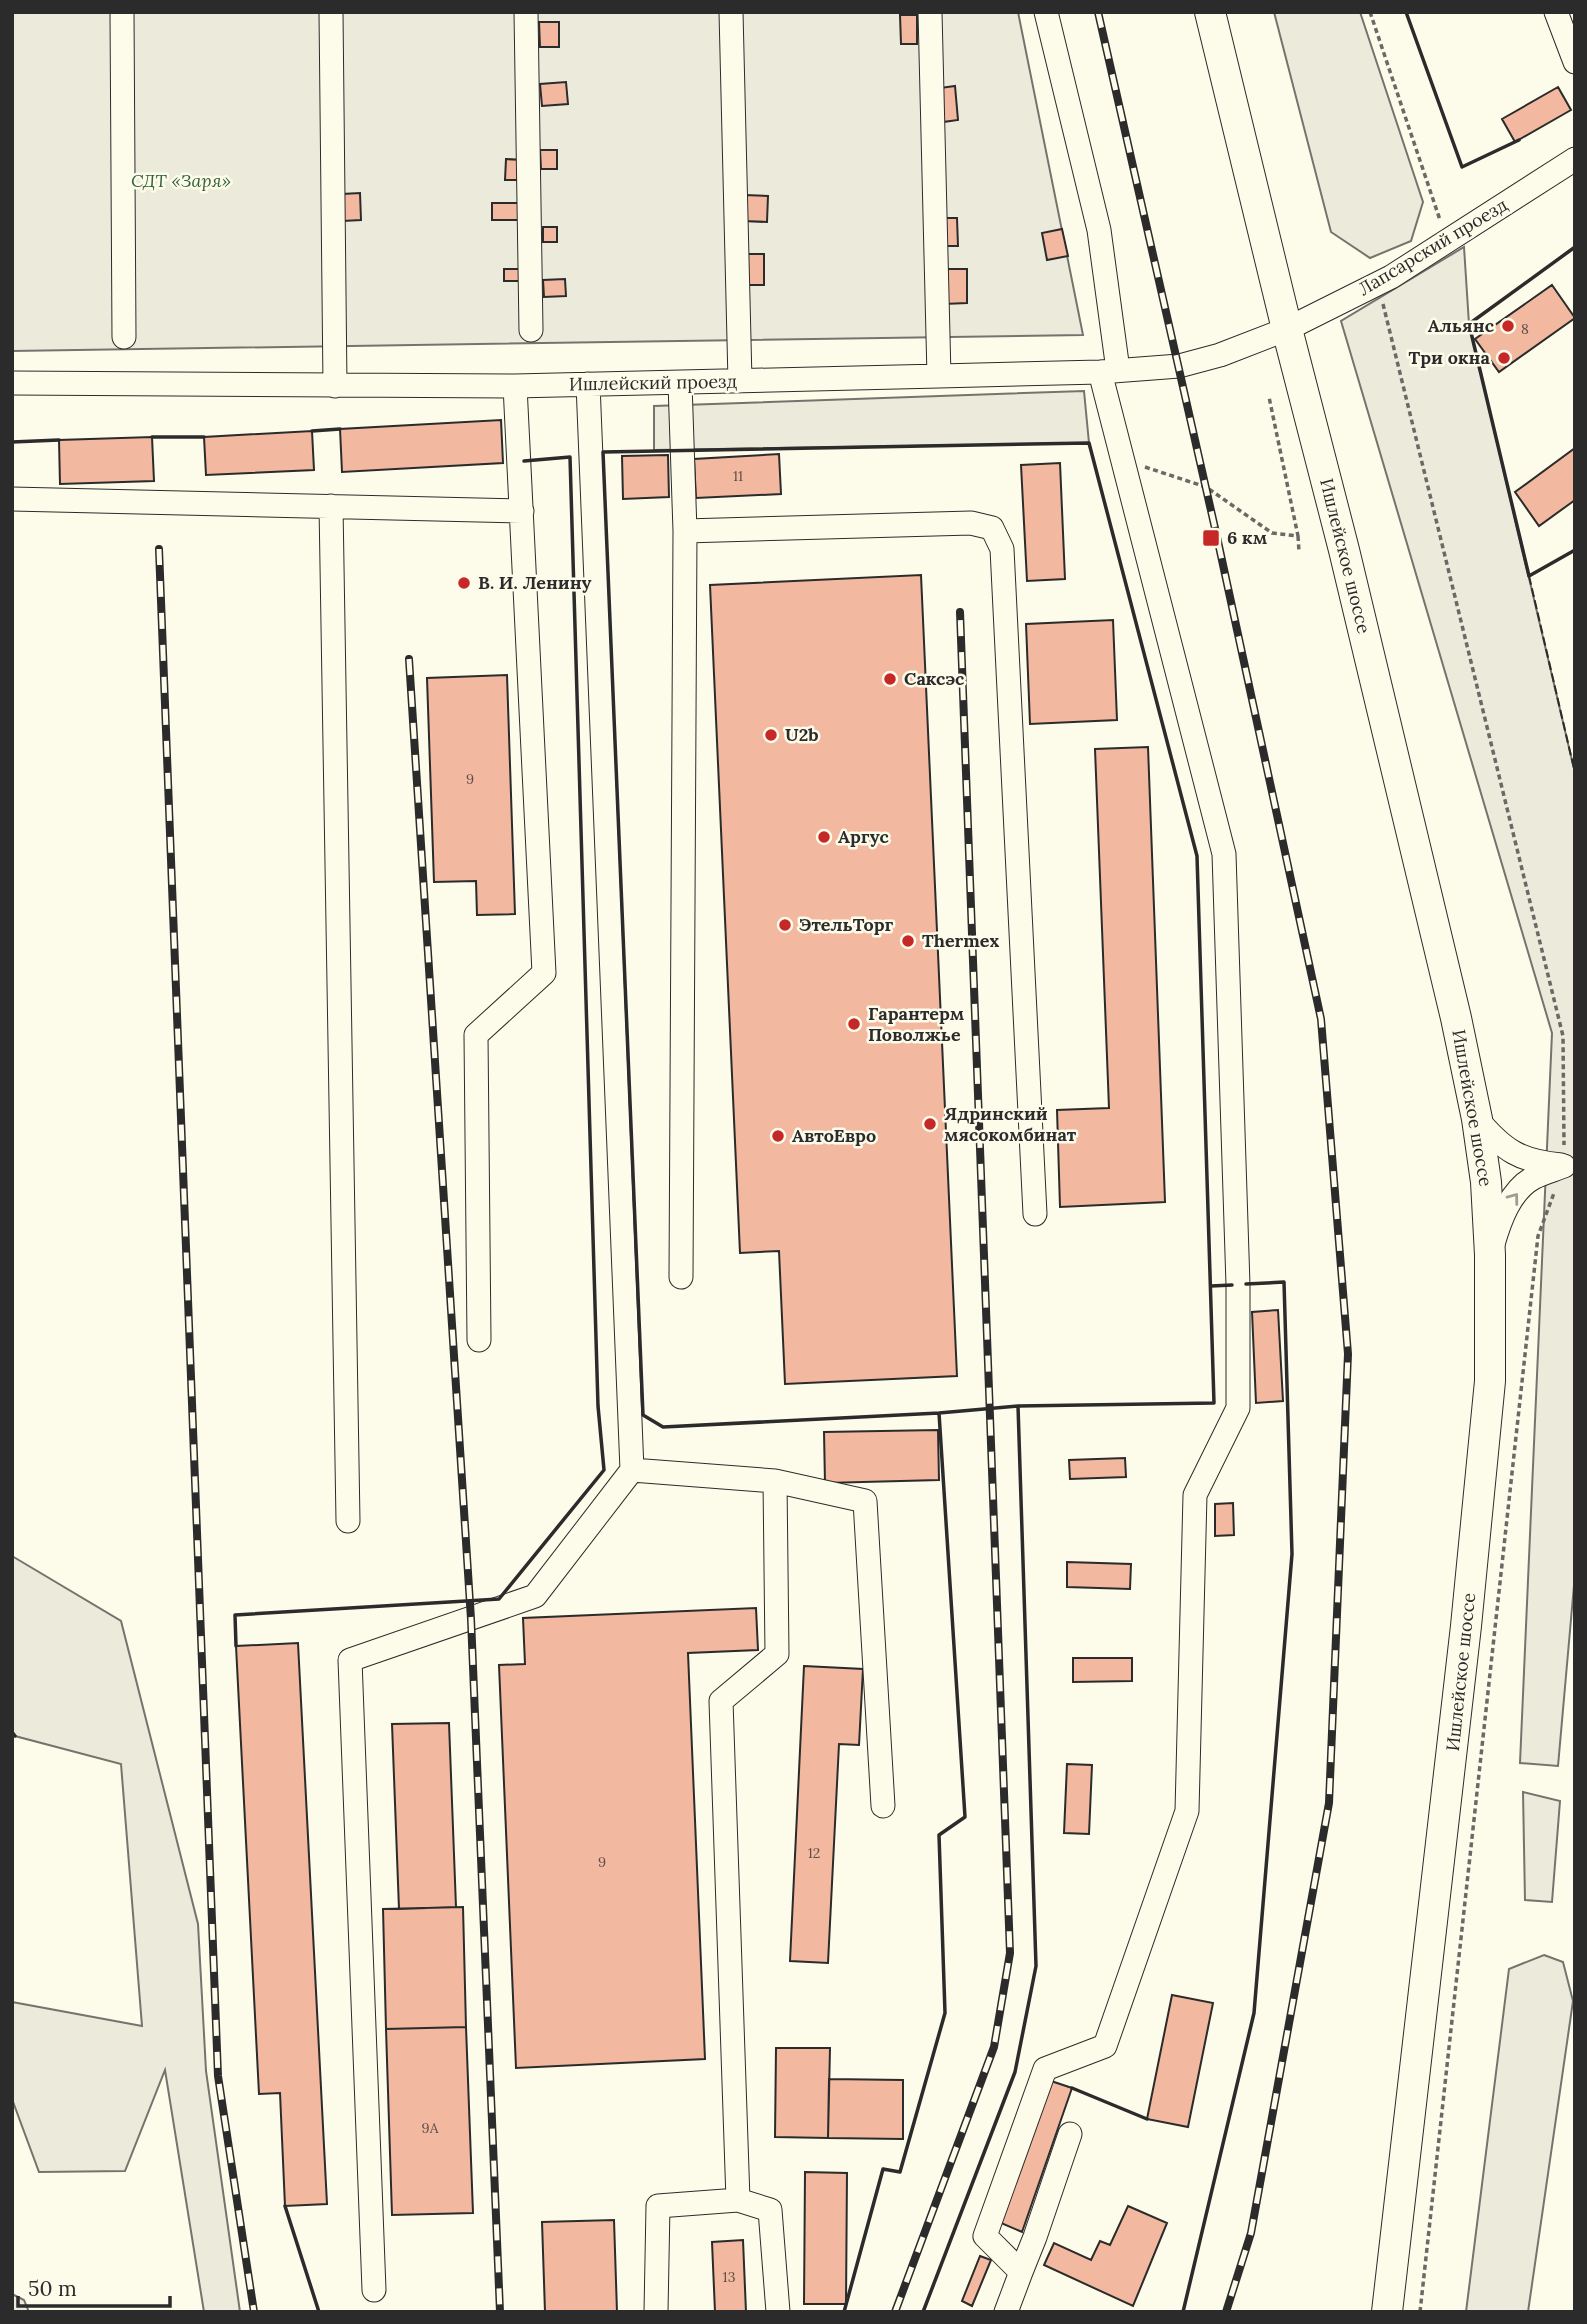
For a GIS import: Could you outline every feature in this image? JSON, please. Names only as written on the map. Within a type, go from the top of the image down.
[{"type":"main road","name":"Ишлейское шоссе","points":[[1210,12],[1360,615],[1456,1018],[1477,1119],[1486,1182],[1490,1381],[1466,1626],[1387,2312]]},
{"type":"street","points":[[122,12],[124,337]]},
{"type":"street","points":[[331,12],[335,386]]},
{"type":"street","points":[[526,12],[531,330]]},
{"type":"street","points":[[731,12],[740,381]]},
{"type":"street","points":[[930,12],[939,376]]},
{"type":"street","points":[[1021,2272],[985,2236],[1045,2069],[1105,2046],[1187,1811],[1195,1495],[1238,1408],[1238,1271],[1224,854],[1123,459],[1109,371],[1099,230],[1046,12]]},
{"type":"street","points":[[1556,12],[1575,62]]},
{"type":"street","name":"Лапсарский проезд","points":[[1287,329],[1391,277],[1575,159]]},
{"type":"street","name":"Ишлейский проезд","points":[[12,383],[515,386],[1109,371],[1179,366],[1220,355],[1287,329]]},
{"type":"street","points":[[680,383],[685,531],[681,1277]]},
{"type":"street","points":[[374,2290],[350,1660],[535,1596],[632,1470],[588,384]]},
{"type":"street","points":[[479,1340],[476,1035],[544,973],[515,386]]},
{"type":"street","points":[[12,499],[522,510]]},
{"type":"street","points":[[331,506],[348,1521]]},
{"type":"street","points":[[685,531],[971,523],[992,528],[1002,549],[1035,1214]]},
{"type":"street","points":[[1477,1119],[1493,1138],[1514,1153],[1533,1162],[1569,1166]]},
{"type":"street","points":[[1489,1255],[1499,1222],[1511,1199],[1531,1179],[1569,1166]]},
{"type":"street","points":[[632,1470],[775,1481],[865,1501],[883,1806]]},
{"type":"street","points":[[738,2200],[721,1701],[777,1654],[775,1481]]},
{"type":"street","points":[[1006,2312],[1070,2134]]},
{"type":"street","points":[[656,2312],[658,2206],[738,2200],[770,2210],[778,2312]]},
{"type":"path","points":[[1370,12],[1443,228]]},
{"type":"path","points":[[1269,397],[1299,552]]},
{"type":"path","points":[[1123,459],[1206,487],[1272,533],[1298,536]]},
{"type":"path","points":[[1420,2312],[1422,2283]]},
{"type":"green space","name":"СДТ «Заря»","points":[[12,12],[1018,12],[1083,335],[12,351]]},
{"type":"green space","points":[[1274,12],[1360,12],[1423,202],[1411,241],[1370,258],[1331,232]]},
{"type":"green space","points":[[1464,247],[1469,324],[1575,773],[1575,1574],[1558,1766],[1520,1763],[1552,1033],[1341,321]]},
{"type":"green space","points":[[12,1556],[121,1621],[198,1924],[206,2071],[240,2312],[204,2312],[165,2070],[125,2171],[39,2172],[12,2099],[12,2002],[142,2026],[121,1764],[15,1736],[12,1732]]},
{"type":"green space","points":[[1523,1792],[1560,1801],[1552,1902],[1525,1900]]},
{"type":"green space","points":[[1544,1955],[1563,1962],[1573,2001],[1528,2312],[1466,2312],[1509,1969]]},
{"type":"green space","points":[[12,2294],[24,2300],[29,2312],[12,2312]]},
{"type":"shaded area","points":[[1084,391],[1089,443],[654,450],[654,406]]},
{"type":"building","points":[[900,15],[917,15],[917,44],[901,44]]},
{"type":"building","points":[[539,22],[559,22],[559,47],[540,47]]},
{"type":"building","points":[[566,82],[568,104],[542,106],[540,84]]},
{"type":"building","points":[[955,86],[958,120],[943,122],[940,88]]},
{"type":"building","points":[[1558,87],[1571,110],[1515,142],[1502,119]]},
{"type":"building","points":[[540,150],[557,150],[557,169],[541,169]]},
{"type":"building","points":[[506,159],[522,160],[521,180],[505,180]]},
{"type":"building","points":[[360,193],[361,220],[343,221],[342,194]]},
{"type":"building","points":[[744,195],[768,196],[767,222],[743,221]]},
{"type":"building","points":[[492,203],[521,203],[521,220],[492,220]]},
{"type":"building","points":[[941,218],[957,218],[958,246],[943,246]]},
{"type":"building","points":[[543,227],[557,227],[557,242],[543,242]]},
{"type":"building","points":[[1062,229],[1068,256],[1047,260],[1042,233]]},
{"type":"building","points":[[745,254],[764,254],[764,285],[745,285]]},
{"type":"building","points":[[504,269],[523,269],[523,281],[504,281]]},
{"type":"building","points":[[944,269],[967,269],[967,303],[944,304]]},
{"type":"building","points":[[565,279],[566,296],[544,297],[543,280]]},
{"type":"building","points":[[1552,285],[1575,318],[1499,372],[1475,339]]},
{"type":"building","points":[[501,420],[503,463],[342,472],[340,429]]},
{"type":"building","points":[[312,431],[314,470],[206,475],[204,437]]},
{"type":"building","points":[[152,437],[154,481],[60,484],[59,440]]},
{"type":"building","points":[[1575,448],[1575,500],[1539,526],[1515,492]]},
{"type":"building","points":[[779,454],[781,494],[696,498],[694,459]]},
{"type":"building","points":[[668,455],[669,497],[623,499],[622,456]]},
{"type":"building","points":[[1060,463],[1065,579],[1027,581],[1021,465]]},
{"type":"building","points":[[921,575],[957,1376],[785,1384],[779,1251],[740,1253],[710,585]]},
{"type":"building","points":[[1113,620],[1117,720],[1030,724],[1026,624]]},
{"type":"building","points":[[507,675],[515,914],[477,915],[476,881],[434,882],[427,678]]},
{"type":"building","points":[[1148,747],[1165,1202],[1060,1207],[1057,1110],[1109,1108],[1095,749]]},
{"type":"building","points":[[1278,1310],[1283,1401],[1256,1403],[1252,1312]]},
{"type":"building","points":[[938,1430],[939,1480],[825,1483],[824,1432]]},
{"type":"building","points":[[1125,1458],[1126,1477],[1070,1479],[1069,1460]]},
{"type":"building","points":[[1233,1503],[1234,1535],[1215,1536],[1215,1504]]},
{"type":"building","points":[[1067,1562],[1131,1564],[1130,1589],[1067,1587]]},
{"type":"building","points":[[756,1608],[758,1650],[688,1653],[705,2059],[516,2068],[499,1665],[525,1664],[523,1618]]},
{"type":"building","points":[[298,1643],[327,2204],[285,2206],[280,2093],[259,2094],[236,1646]]},
{"type":"building","points":[[1073,1658],[1132,1658],[1132,1681],[1073,1682]]},
{"type":"building","points":[[804,1666],[863,1669],[859,1745],[839,1744],[828,1963],[790,1961]]},
{"type":"building","points":[[449,1723],[456,1907],[399,1909],[392,1724]]},
{"type":"building","points":[[1067,1764],[1092,1765],[1089,1834],[1064,1833]]},
{"type":"building","points":[[463,1907],[466,2027],[386,2029],[383,1909]]},
{"type":"building","points":[[1172,1995],[1213,2003],[1188,2127],[1147,2119]]},
{"type":"building","points":[[466,2027],[473,2213],[392,2215],[386,2029]]},
{"type":"building","points":[[776,2048],[830,2048],[828,2138],[775,2137]]},
{"type":"building","points":[[829,2079],[903,2080],[903,2139],[828,2138]]},
{"type":"building","points":[[1051,2081],[1072,2088],[1022,2232],[1001,2223]]},
{"type":"building","points":[[805,2172],[847,2173],[846,2304],[804,2304]]},
{"type":"building","points":[[1128,2206],[1167,2223],[1133,2306],[1044,2265],[1054,2243],[1091,2260],[1100,2241],[1110,2245]]},
{"type":"building","points":[[614,2220],[617,2312],[545,2312],[542,2222]]},
{"type":"building","points":[[743,2240],[746,2312],[715,2312],[712,2242]]},
{"type":"building","points":[[980,2256],[991,2260],[972,2306],[962,2301]]},
{"type":"railway","points":[[1098,12],[1217,537],[1321,1019],[1348,1354],[1329,1803],[1251,2233],[1226,2312]]},
{"type":"railway","points":[[159,549],[218,2076],[254,2312]]},
{"type":"railway","points":[[895,2312],[994,2047],[1010,1953],[960,612]]},
{"type":"railway","points":[[409,659],[471,1619],[500,2312]]},
{"type":"fence","points":[[1529,576],[1575,773]]},
{"type":"wall","points":[[1406,12],[1462,167],[1519,140]]},
{"type":"wall","points":[[1575,247],[1469,324],[1529,576],[1575,550]]},
{"type":"wall","points":[[312,431],[340,429]]},
{"type":"wall","points":[[152,437],[204,437]]},
{"type":"wall","points":[[12,442],[59,440]]},
{"type":"wall","points":[[1089,443],[1197,856],[1214,1403],[1018,1406],[939,1413],[663,1427],[643,1415],[603,452],[1089,443]]},
{"type":"wall","points":[[236,1646],[235,1615],[499,1599],[604,1470],[598,1406],[570,457],[524,461]]},
{"type":"wall","points":[[1183,2312],[1254,2013],[1292,1554],[1284,1282],[1246,1284]]},
{"type":"wall","points":[[1211,1286],[1232,1285]]},
{"type":"wall","points":[[923,2312],[1015,2072],[1036,1966],[1018,1406]]},
{"type":"wall","points":[[844,2312],[883,2169],[900,2172],[945,2013],[939,1835],[965,1817],[939,1413]]},
{"type":"wall","points":[[12,1732],[15,1736]]},
{"type":"wall","points":[[1072,2088],[1147,2119]]},
{"type":"wall","points":[[285,2206],[319,2312]]},
{"type":"place","name":"Альянс","points":[[1508,326]]},
{"type":"place","name":"Три окна","points":[[1504,358]]},
{"type":"place","name":"6 км","points":[[1211,538]]},
{"type":"place","name":"В. И. Ленину","points":[[464,583]]},
{"type":"place","name":"Саксэс","points":[[890,679]]},
{"type":"place","name":"U2b","points":[[771,735]]},
{"type":"place","name":"Аргус","points":[[824,837]]},
{"type":"place","name":"ЭтельТорг","points":[[785,925]]},
{"type":"place","name":"Thermex","points":[[908,941]]},
{"type":"place","name":"Гарантерм Поволжье","points":[[854,1024]]},
{"type":"place","name":"Ядринский мясокомбинат","points":[[930,1124]]},
{"type":"place","name":"АвтоЕвро","points":[[778,1136]]}]
